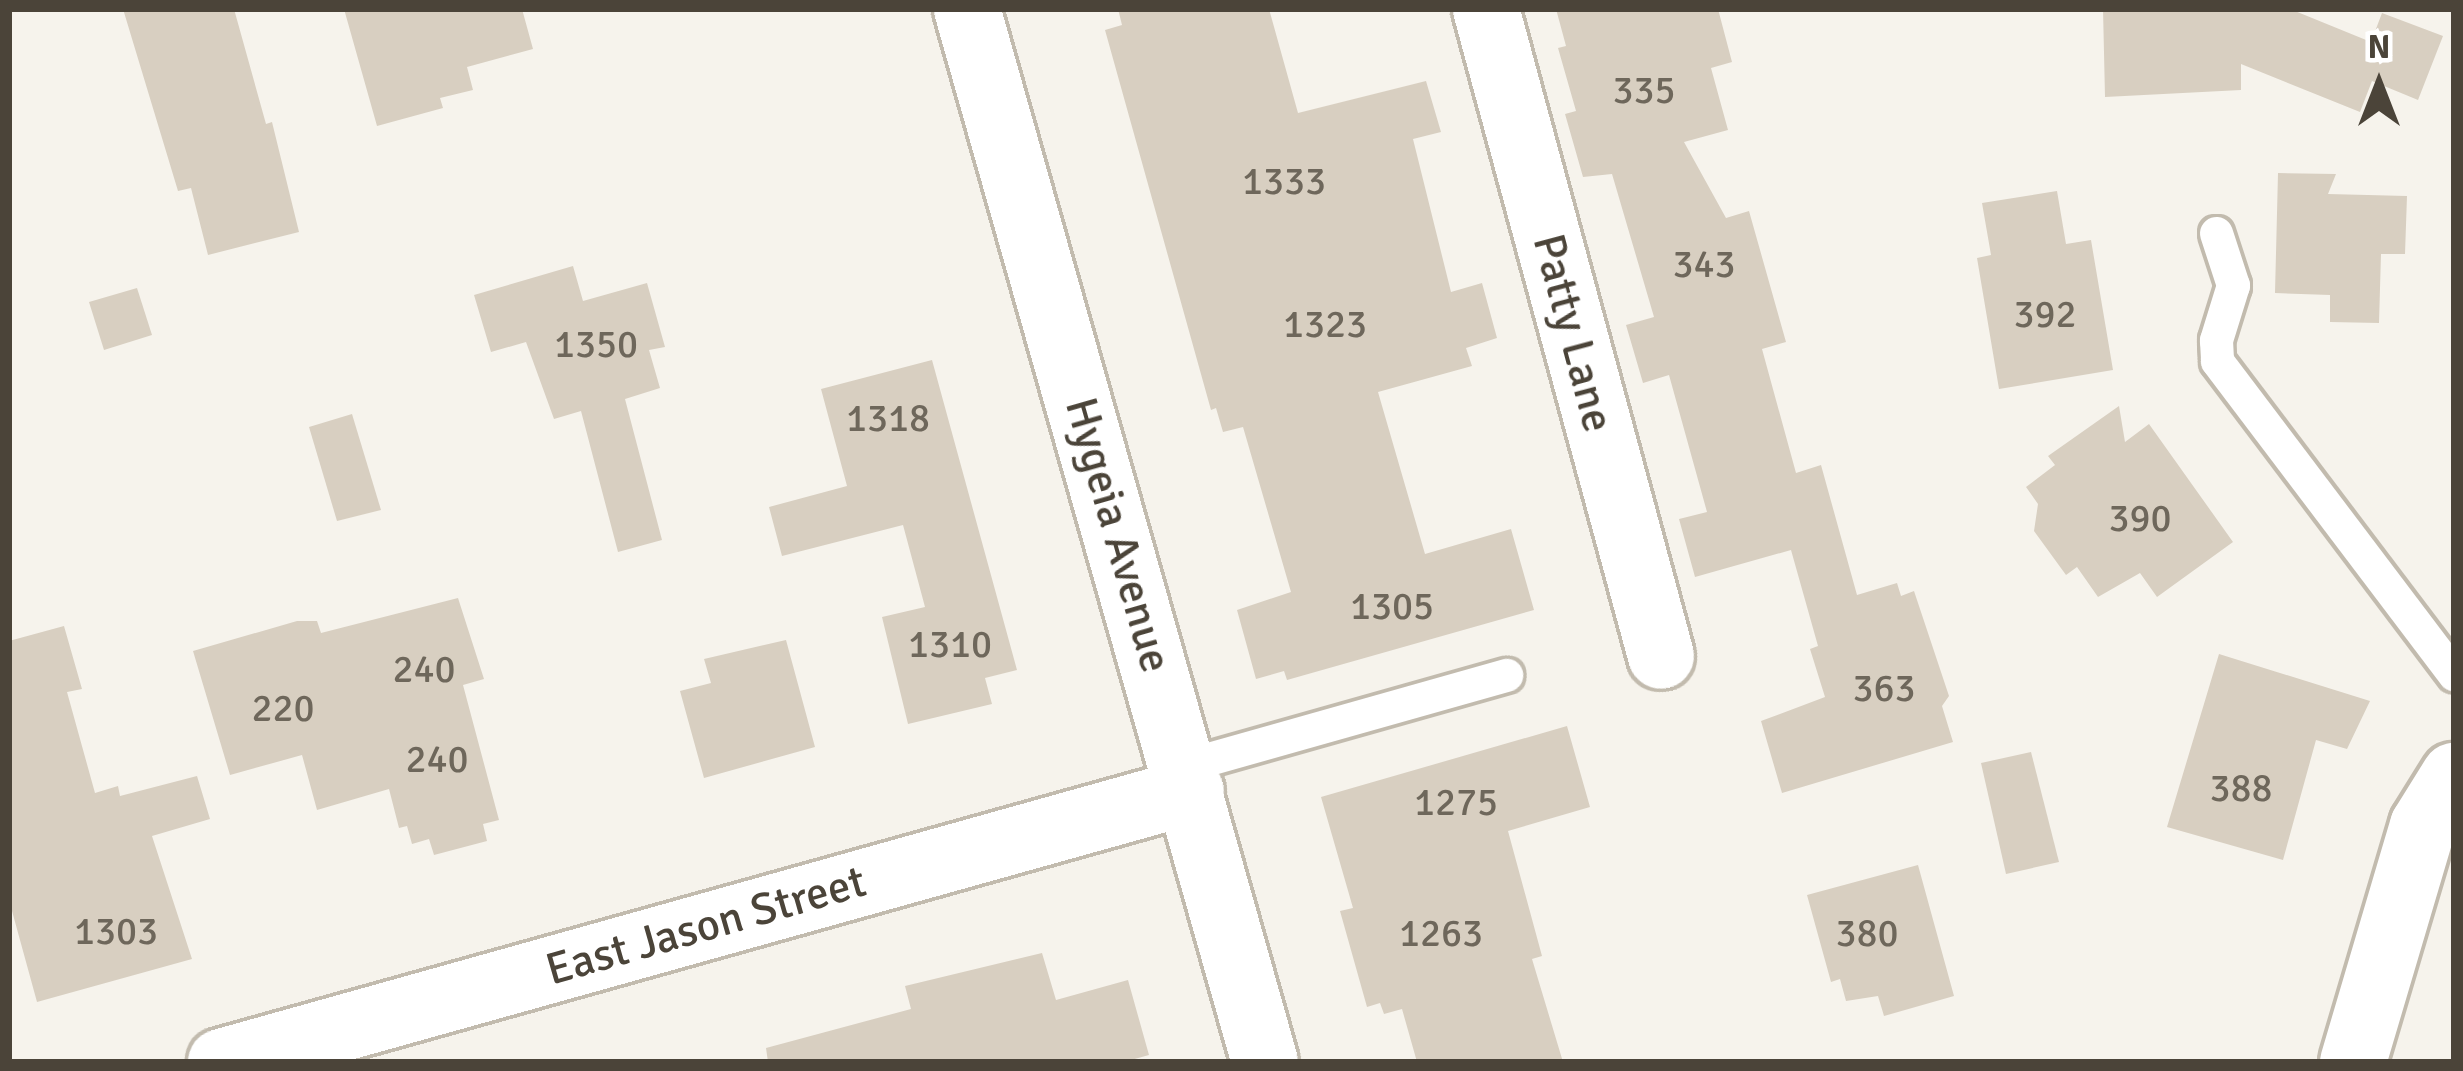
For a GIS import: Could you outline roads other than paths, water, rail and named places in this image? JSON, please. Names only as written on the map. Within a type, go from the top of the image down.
[{"type":"street","name":"Hygeia Avenue","points":[[967,9],[1265,1062]]},
{"type":"street","name":"Patty Lane","points":[[1486,9],[1660,656]]},
{"type":"street","points":[[2353,1062],[2423,826],[2454,776]]},
{"type":"street","name":"East Jason Street","points":[[221,1062],[1187,778]]},
{"type":"lane","points":[[2216,232],[2233,285],[2216,340],[2217,362],[2454,674]]},
{"type":"lane","points":[[1187,778],[1506,675]]}]
